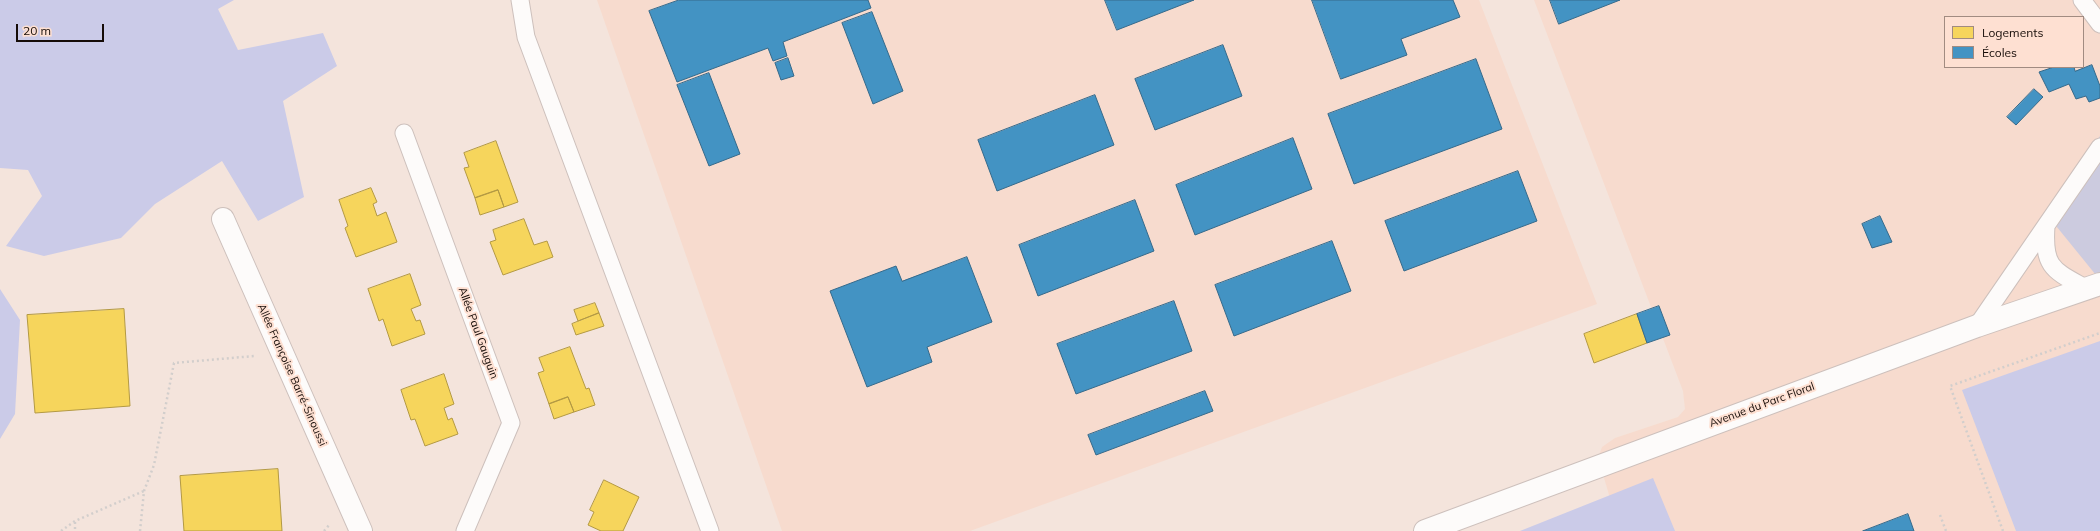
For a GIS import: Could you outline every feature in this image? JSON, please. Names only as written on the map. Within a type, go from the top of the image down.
[{"type":"main road","name":"Allée Françoise Barré-Sinoussi","points":[[223,219],[361,531]]},
{"type":"main road","name":"Avenue du Parc Floral","points":[[1425,531],[1977,326],[2093,286]]},
{"type":"lane","points":[[520,0],[526,37],[710,531]]},
{"type":"lane","points":[[2082,0],[2100,24]]},
{"type":"lane","name":"Allée Paul Gauguin","points":[[404,133],[511,423],[466,531]]},
{"type":"lane","points":[[1977,326],[2100,147]]},
{"type":"lane","points":[[2046,226],[2044,245],[2047,259],[2057,272],[2093,286]]},
{"type":"path","points":[[2003,531],[1950,386],[2100,333]]},
{"type":"path","points":[[140,531],[144,491],[154,465],[174,362],[282,353]]},
{"type":"path","points":[[61,531],[75,521],[144,491]]},
{"type":"path","points":[[1940,515],[1946,531]]},
{"type":"path","points":[[75,521],[75,531]]},
{"type":"shaded area","points":[[0,0],[234,0],[218,9],[238,50],[323,33],[337,66],[283,101],[304,197],[258,221],[222,161],[155,204],[121,238],[44,256],[6,246],[42,196],[28,170],[0,168]]},
{"type":"shaded area","points":[[597,0],[1479,0],[1597,304],[970,531],[782,531]]},
{"type":"shaded area","points":[[1534,0],[2100,0],[2100,531],[1624,531],[1613,508],[1598,458],[1602,447],[1615,438],[1678,417],[1685,409],[1683,391]]},
{"type":"shaded area","points":[[2100,136],[2100,280],[2048,216]]},
{"type":"shaded area","points":[[0,289],[20,320],[15,414],[0,439]]},
{"type":"shaded area","points":[[2100,341],[2100,531],[2016,531],[1962,390]]},
{"type":"shaded area","points":[[1653,478],[1675,531],[1520,531]]},
{"type":"building: Logements","points":[[496,141],[518,202],[504,207],[498,190],[475,198],[464,168],[469,167],[464,153]]},
{"type":"building: Logements","points":[[371,188],[377,202],[373,204],[377,216],[386,212],[397,242],[356,257],[345,228],[348,226],[339,200]]},
{"type":"building: Logements","points":[[498,190],[504,207],[480,215],[475,198]]},
{"type":"building: Logements","points":[[524,219],[534,245],[547,241],[553,257],[503,275],[490,242],[496,240],[493,230]]},
{"type":"building: Logements","points":[[410,274],[421,305],[411,309],[416,321],[420,320],[425,334],[392,346],[383,319],[379,321],[368,289]]},
{"type":"building: Logements","points":[[595,303],[599,313],[578,321],[574,310]]},
{"type":"building: Logements","points":[[124,309],[130,406],[35,413],[27,315]]},
{"type":"building: Logements","points":[[599,313],[604,326],[576,335],[572,324]]},
{"type":"building: Logements","points":[[1637,314],[1647,343],[1594,363],[1584,334]]},
{"type":"building: Logements","points":[[570,347],[586,389],[589,388],[595,405],[574,412],[568,397],[549,404],[538,373],[544,371],[539,358]]},
{"type":"building: Logements","points":[[444,374],[454,404],[444,408],[448,420],[452,418],[458,434],[425,446],[415,419],[411,420],[401,390]]},
{"type":"building: Logements","points":[[568,397],[574,412],[554,419],[549,404]]},
{"type":"building: Logements","points":[[278,469],[282,531],[184,531],[180,476]]},
{"type":"building: Logements","points":[[604,480],[639,497],[623,531],[601,531],[588,525],[594,512],[590,510]]},
{"type":"building: Écoles","points":[[679,0],[868,0],[871,8],[783,42],[787,56],[773,61],[768,48],[677,82],[649,11]]},
{"type":"building: Écoles","points":[[1105,0],[1194,0],[1117,30]]},
{"type":"building: Écoles","points":[[1312,0],[1453,0],[1460,17],[1401,39],[1407,55],[1341,79]]},
{"type":"building: Écoles","points":[[1550,0],[1620,0],[1559,24]]},
{"type":"building: Écoles","points":[[872,12],[903,91],[873,104],[842,23]]},
{"type":"building: Écoles","points":[[1223,45],[1242,96],[1155,130],[1135,79]]},
{"type":"building: Écoles","points":[[788,58],[794,76],[781,80],[775,63]]},
{"type":"building: Écoles","points":[[1476,59],[1502,129],[1354,184],[1328,114]]},
{"type":"building: Écoles","points":[[2092,65],[2100,86],[2100,98],[2089,102],[2086,96],[2076,99],[2069,84],[2049,92],[2039,72],[2051,68],[2074,68],[2075,71]]},
{"type":"building: Écoles","points":[[709,73],[740,154],[709,166],[677,85]]},
{"type":"building: Écoles","points":[[2034,89],[2043,97],[2016,125],[2007,117]]},
{"type":"building: Écoles","points":[[1095,95],[1114,145],[997,191],[978,140]]},
{"type":"building: Écoles","points":[[1293,138],[1312,189],[1195,235],[1176,185]]},
{"type":"building: Écoles","points":[[1518,171],[1537,221],[1404,271],[1385,221]]},
{"type":"building: Écoles","points":[[1135,200],[1154,251],[1038,296],[1019,245]]},
{"type":"building: Écoles","points":[[1880,216],[1892,242],[1872,248],[1862,224]]},
{"type":"building: Écoles","points":[[1332,241],[1351,291],[1234,336],[1215,285]]},
{"type":"building: Écoles","points":[[967,257],[992,322],[927,347],[932,362],[867,387],[830,291],[896,266],[902,281]]},
{"type":"building: Écoles","points":[[1174,301],[1192,351],[1076,394],[1057,344]]},
{"type":"building: Écoles","points":[[1659,306],[1670,335],[1647,343],[1637,314]]},
{"type":"building: Écoles","points":[[1205,391],[1213,411],[1096,455],[1088,435]]},
{"type":"building: Écoles","points":[[1908,514],[1914,531],[1863,531]]}]
